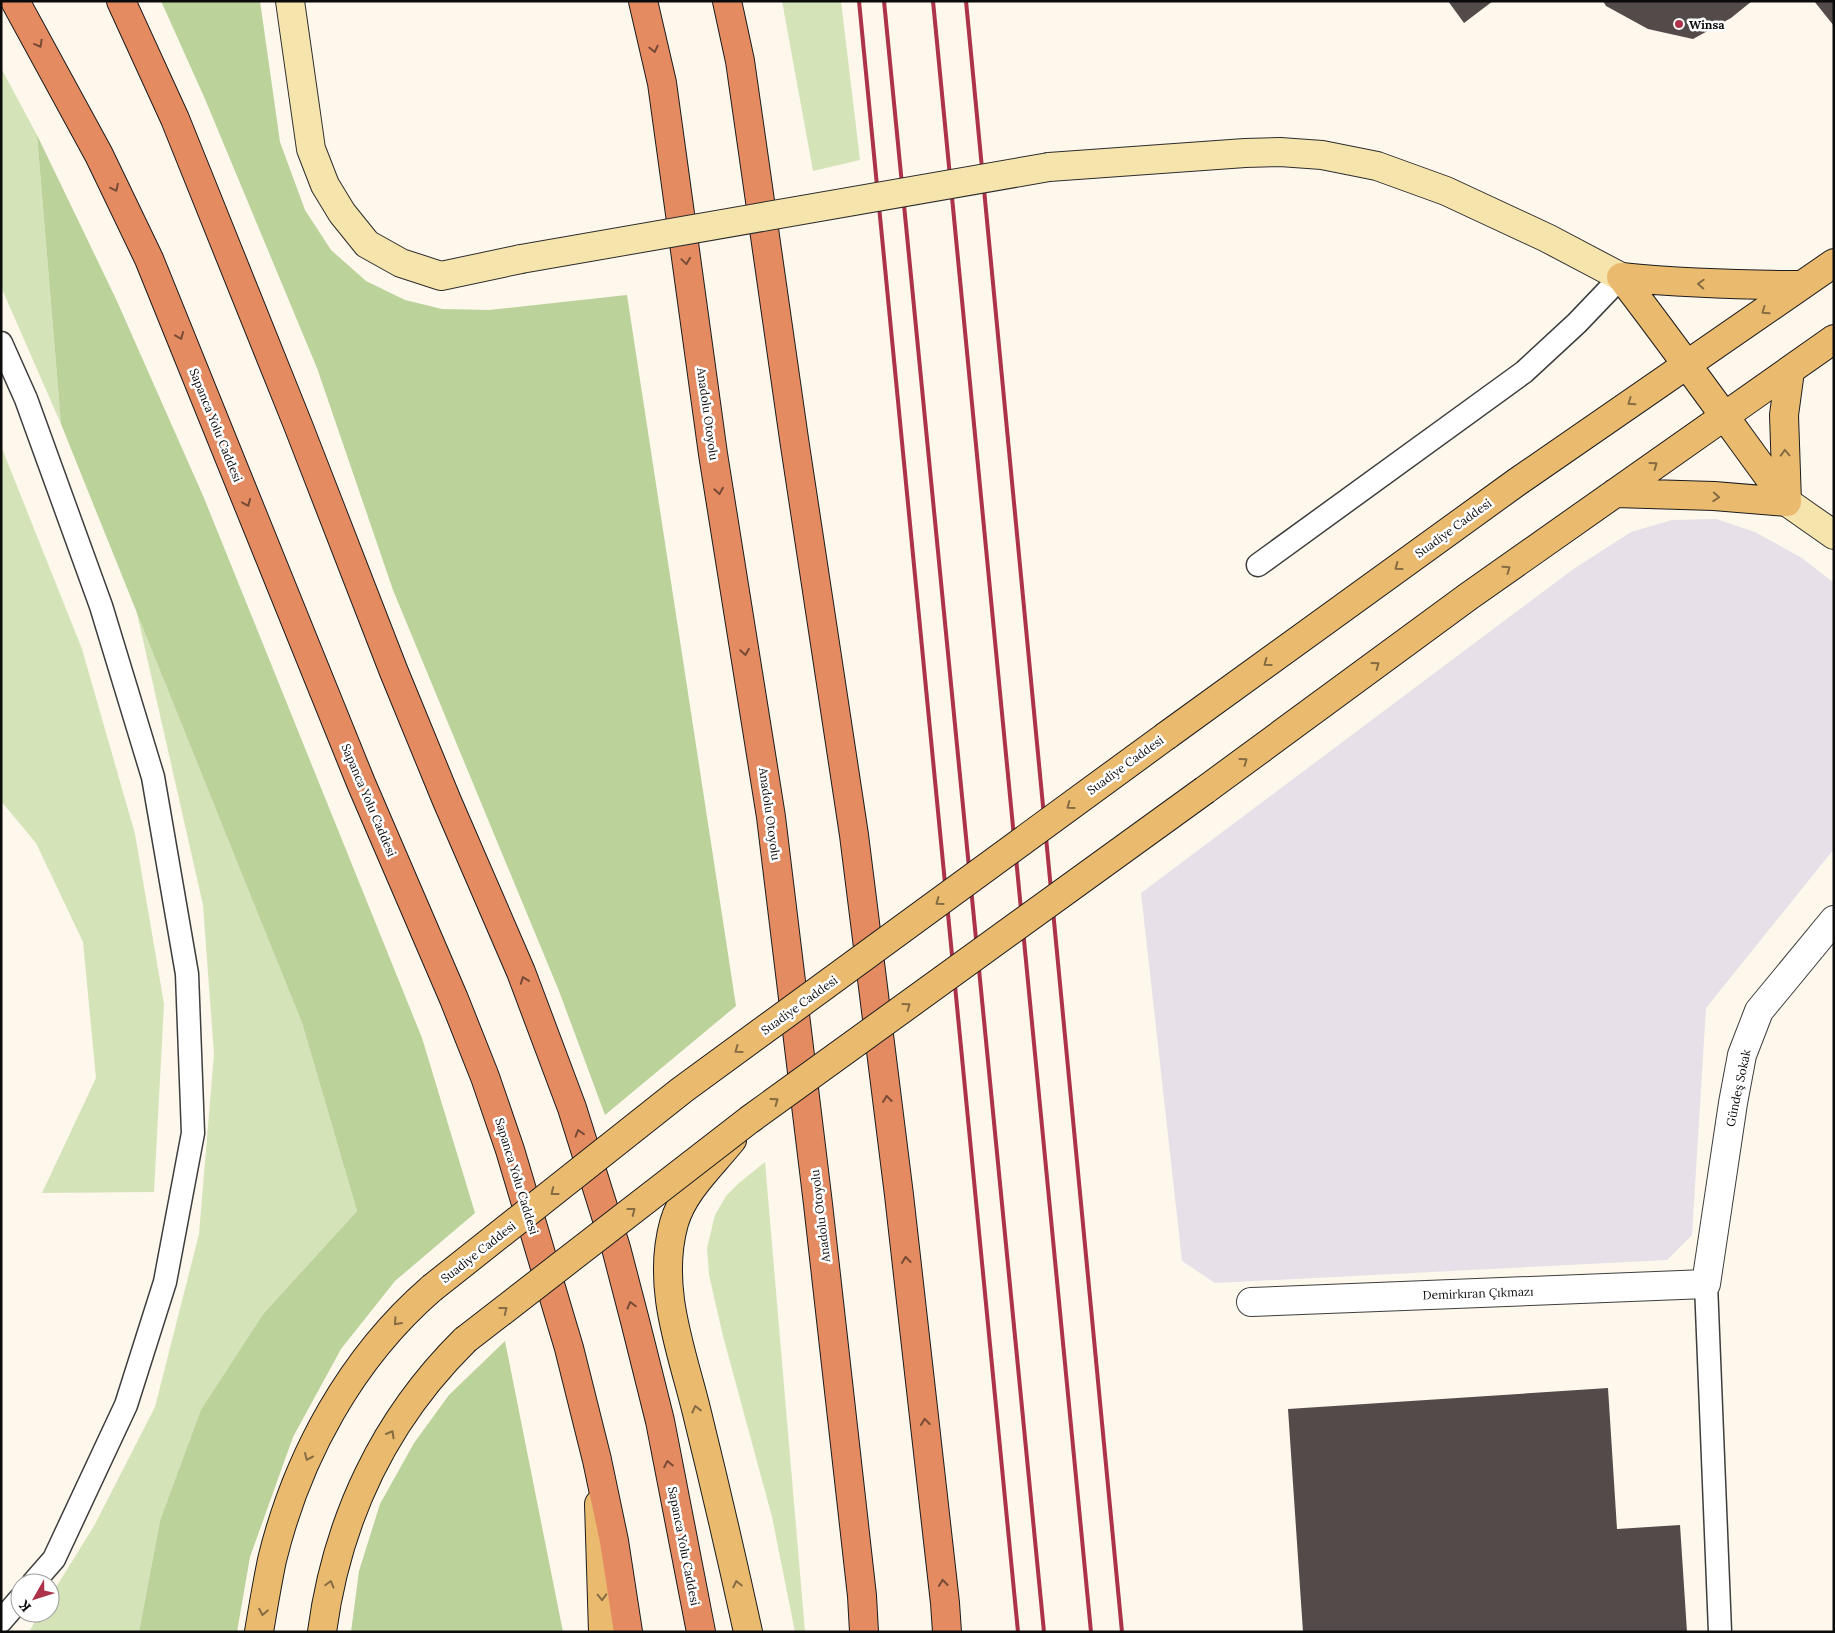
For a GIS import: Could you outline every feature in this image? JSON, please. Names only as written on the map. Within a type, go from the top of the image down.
[{"type":"highway","name":"Sapanca Yolu Caddesi","points":[[16,1],[99,155],[149,259],[361,783],[454,999],[510,1150],[569,1348],[597,1460],[614,1541],[628,1632]]},
{"type":"highway","name":"Sapanca Yolu Caddesi","points":[[120,1],[175,119],[298,425],[394,672],[521,972],[572,1108],[616,1248],[638,1330],[662,1431],[701,1632]]},
{"type":"highway","name":"Anadolu Otoyolu","points":[[643,1],[662,83],[713,454],[771,818],[818,1204],[864,1632]]},
{"type":"highway","points":[[727,1],[740,61],[854,836],[899,1195],[947,1632]]},
{"type":"main road","name":"Suadiye Caddesi","points":[[259,1632],[272,1560],[294,1488],[321,1429],[349,1382],[381,1340],[412,1306],[432,1288],[682,1090],[1166,736],[1517,482],[1834,263]]},
{"type":"main road","points":[[1621,277],[1724,285],[1802,285]]},
{"type":"main road","points":[[1621,277],[1787,502]]},
{"type":"main road","points":[[322,1632],[327,1597],[344,1535],[366,1478],[417,1392],[465,1340],[749,1120],[1205,790],[1469,596],[1834,339]]},
{"type":"main road","points":[[1787,502],[1784,415],[1790,371]]},
{"type":"main road","points":[[1615,493],[1714,496],[1787,502]]},
{"type":"main road","points":[[748,1632],[697,1412],[672,1318],[668,1292],[668,1260],[674,1223],[685,1197],[749,1120]]},
{"type":"main road","points":[[597,1460],[603,1632]]},
{"type":"street","points":[[290,1],[311,149],[325,185],[342,213],[367,244],[402,263],[441,276],[520,259],[1049,167],[1280,152],[1322,155],[1377,166],[1446,191],[1547,238],[1621,277]]},
{"type":"street","points":[[1787,502],[1834,535]]},
{"type":"street","name":"Gündeş Sokak","points":[[1706,1284],[1742,1055],[1759,1011],[1834,920]]},
{"type":"street","name":"Demirkıran Çıkmazı","points":[[1250,1302],[1706,1284]]},
{"type":"lane","points":[[1258,565],[1524,372],[1577,323],[1621,277]]},
{"type":"lane","points":[[1,343],[26,399],[101,606],[153,777],[187,974],[193,1133],[165,1282],[126,1405],[54,1558],[41,1573]]},
{"type":"lane","points":[[1706,1284],[1720,1632]]},
{"type":"lane","points":[[1,1621],[10,1611]]},
{"type":"shaded area","points":[[1716,519],[1755,532],[1802,558],[1834,583],[1834,849],[1706,1008],[1692,1235],[1667,1260],[1215,1283],[1182,1261],[1141,893],[1572,570],[1631,532],[1672,520]]},
{"type":"green space","points":[[161,1],[260,1],[280,142],[305,210],[331,250],[366,281],[405,300],[442,309],[489,310],[627,295],[736,1006],[605,1115],[559,991],[393,590],[317,368],[205,99]]},
{"type":"green space","points":[[782,1],[841,1],[860,160],[813,171]]},
{"type":"green space","points":[[1,68],[37,135],[61,424],[1,287]]},
{"type":"green space","points":[[37,135],[116,299],[204,498],[422,1038],[475,1213],[395,1281],[341,1349],[293,1437],[250,1557],[237,1632],[139,1632],[160,1521],[201,1410],[264,1313],[357,1211],[302,1023],[61,424]]},
{"type":"green space","points":[[1,446],[82,649],[135,834],[164,1004],[154,1192],[42,1193],[96,1078],[83,942],[36,843],[1,801]]},
{"type":"green space","points":[[136,609],[302,1023],[357,1211],[264,1313],[160,1521],[139,1632],[29,1632],[34,1623],[60,1623],[60,1581],[94,1526],[155,1407],[199,1234],[214,1054],[203,905]]},
{"type":"green space","points":[[765,1162],[805,1632],[795,1632],[772,1517],[723,1336],[709,1275],[707,1248],[715,1215],[726,1196]]},
{"type":"green space","points":[[505,1341],[563,1632],[351,1632],[359,1571],[380,1504],[414,1443],[449,1395]]},
{"type":"building","points":[[1448,1],[1493,1],[1464,23]]},
{"type":"building","name":"Winsa","points":[[1603,1],[1752,1],[1731,18],[1693,39],[1648,29],[1606,6]]},
{"type":"building","points":[[1814,1],[1834,1],[1834,26]]},
{"type":"building","points":[[1608,1388],[1617,1529],[1680,1525],[1687,1632],[1303,1632],[1288,1409]]},
{"type":"railway","points":[[859,1],[1018,1632]]},
{"type":"railway","points":[[884,1],[1044,1632]]},
{"type":"railway","points":[[933,1],[1091,1632]]},
{"type":"railway","points":[[966,1],[1122,1632]]},
{"type":"place","name":"Winsa","points":[[1679,24]]}]
